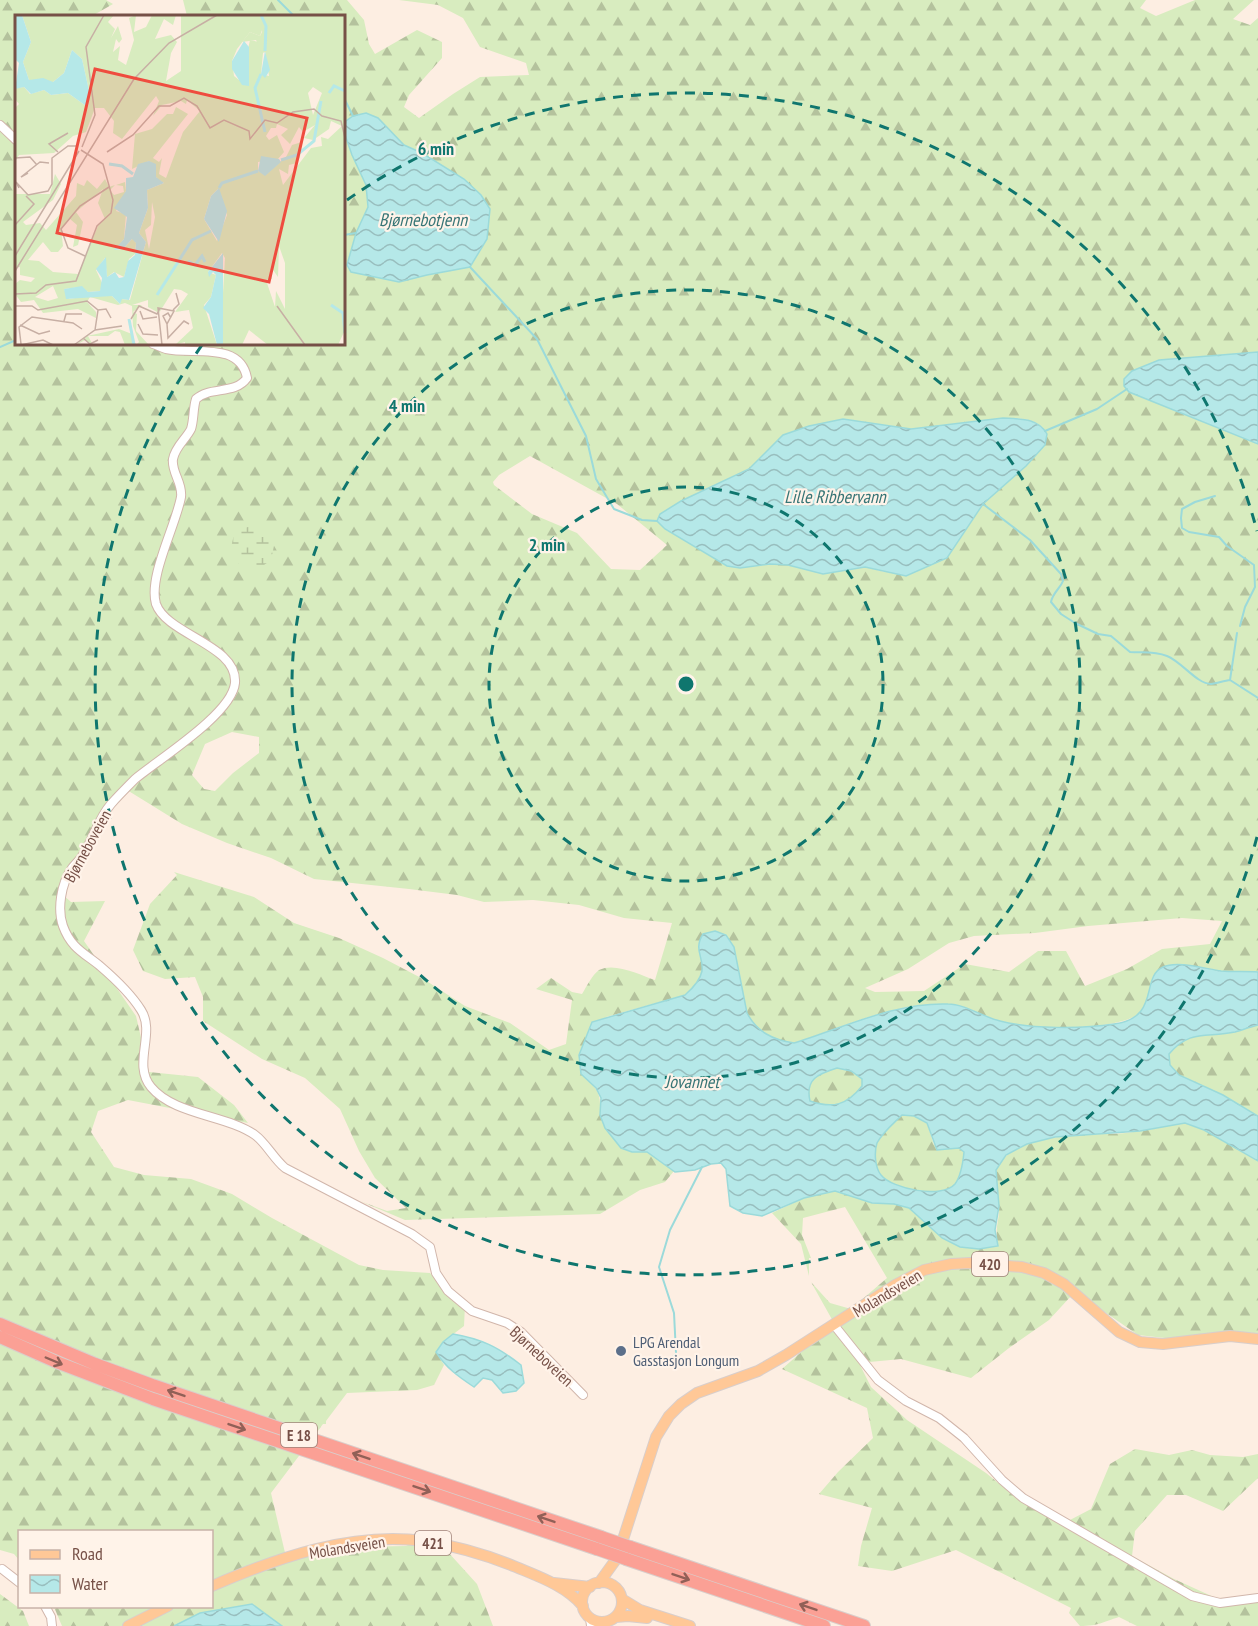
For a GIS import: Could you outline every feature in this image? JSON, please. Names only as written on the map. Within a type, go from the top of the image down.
[{"type":"highway","name":"E 18","points":[[0,1324],[152,1385],[599,1543],[824,1626]]},
{"type":"highway","name":"E 18","points":[[0,1337],[58,1363],[145,1396],[599,1543]]},
{"type":"highway","name":"E 18","points":[[624,1554],[864,1626]]},
{"type":"main road","name":"Molandsveien","points":[[616,1588],[656,1437],[674,1410],[697,1393],[758,1371],[895,1285],[924,1270],[951,1264],[970,1263],[1022,1267],[1044,1273],[1064,1284],[1119,1332],[1140,1342],[1163,1344],[1230,1336],[1258,1340]]},
{"type":"main road","name":"Molandsveien","points":[[213,1586],[306,1552],[338,1545],[393,1540],[423,1541],[497,1560],[554,1583],[583,1606]]},
{"type":"main road","name":"Molandsveien","points":[[554,1583],[595,1585],[624,1554]]},
{"type":"main road","name":"421","points":[[595,1585],[608,1583],[616,1588]]},
{"type":"main road","points":[[583,1606],[583,1595],[595,1585]]},
{"type":"main road","points":[[616,1588],[622,1599],[640,1610],[690,1626]]},
{"type":"main road","points":[[616,1617],[621,1611],[622,1599]]},
{"type":"main road","name":"421","points":[[583,1606],[590,1622],[604,1624],[616,1617],[637,1616],[673,1626]]},
{"type":"main road","points":[[128,1626],[164,1608]]},
{"type":"street","points":[[0,125],[15,140]]},
{"type":"street","name":"Bjørneboveien","points":[[155,345],[165,349],[219,352],[237,359],[245,369],[247,378],[242,384],[204,393],[196,399],[191,428],[174,453],[172,461],[180,485],[180,500],[166,542],[156,584],[155,601],[159,611],[168,620],[208,645],[227,662],[234,676],[235,685],[229,700],[218,711],[182,744],[135,779],[100,818],[85,852],[72,868],[64,884],[61,903],[63,926],[74,946],[107,972],[143,1013],[146,1034],[142,1065],[150,1086],[159,1095],[256,1136],[274,1159],[285,1168],[412,1234],[430,1247],[436,1274],[448,1291],[472,1311],[507,1323],[521,1332],[583,1395]]},
{"type":"street","points":[[834,1325],[885,1386],[906,1401],[939,1418],[964,1438],[1002,1480],[1023,1498],[1192,1596],[1220,1604],[1258,1598]]},
{"type":"street","points":[[2,1569],[18,1581]]},
{"type":"street","points":[[46,1608],[51,1617],[52,1626]]},
{"type":"green space","points":[[0,0],[106,0],[113,4],[94,15],[15,15],[15,345],[345,345],[345,140],[366,185],[368,207],[356,233],[347,265],[399,282],[470,267],[487,239],[464,179],[422,153],[404,145],[378,118],[347,121],[346,124],[345,15],[187,15],[183,0],[347,0],[364,20],[369,44],[375,54],[417,30],[442,42],[442,58],[409,95],[404,107],[419,118],[480,77],[529,75],[526,63],[480,47],[463,18],[438,5],[399,0],[1146,0],[1140,8],[1156,16],[1195,0],[1254,0],[1233,19],[1250,25],[1258,18],[1258,352],[1159,360],[1127,389],[1129,392],[1258,444],[1258,972],[1221,971],[1153,976],[1148,999],[1142,1011],[1131,1018],[1115,1023],[1074,1027],[1031,1026],[1000,1021],[954,1005],[928,1004],[889,1011],[794,1043],[771,1037],[755,1025],[722,972],[703,934],[699,945],[702,971],[693,987],[685,995],[606,1017],[581,1074],[599,1096],[600,1115],[632,1152],[647,1152],[674,1171],[665,1182],[640,1190],[600,1214],[405,1220],[360,1201],[387,1211],[406,1208],[375,1178],[359,1151],[340,1109],[305,1078],[262,1059],[203,1021],[203,997],[195,977],[165,979],[143,971],[133,950],[150,904],[177,875],[174,872],[254,897],[294,923],[339,938],[383,958],[425,980],[465,1006],[510,1023],[549,1050],[566,1044],[572,1000],[536,989],[551,978],[572,992],[582,994],[599,970],[612,967],[655,980],[672,923],[624,918],[579,905],[533,900],[484,902],[457,895],[314,879],[271,858],[182,824],[127,790],[104,814],[62,894],[71,902],[105,901],[84,941],[136,1016],[149,1072],[198,1077],[234,1105],[248,1123],[128,1100],[98,1111],[91,1132],[114,1167],[144,1175],[191,1179],[232,1194],[359,1265],[383,1270],[430,1273],[465,1305],[464,1326],[443,1342],[436,1352],[444,1365],[434,1385],[417,1390],[347,1393],[326,1424],[323,1424],[271,1493],[286,1557],[354,1547],[406,1546],[414,1542],[448,1552],[477,1584],[493,1626],[282,1626],[252,1604],[200,1613],[174,1626],[62,1626],[54,1608],[213,1608],[213,1530],[18,1530],[18,1559],[14,1554],[0,1550]],"holes":[[[1003,418],[1034,422],[1039,424],[1047,434],[983,504],[947,558],[885,572],[865,567],[823,574],[788,565],[770,564],[740,568],[727,566],[665,529],[681,501],[749,469],[783,435],[843,419],[911,429]],[[530,456],[617,504],[667,545],[640,570],[611,569],[577,533],[532,514],[494,485],[493,482],[499,475]],[[232,732],[259,737],[259,753],[233,773],[215,791],[204,789],[192,775],[205,744]],[[1182,918],[1222,921],[1210,944],[1162,949],[1127,969],[1085,986],[1066,951],[1038,951],[1009,972],[965,964],[924,991],[875,992],[865,988],[908,969],[949,943],[974,936],[1035,933]]]},
{"type":"green space","points":[[265,525],[275,541],[271,560],[257,570],[240,566],[231,548],[235,530]]},
{"type":"green space","points":[[1258,1025],[1258,1116],[1223,1095],[1179,1075],[1170,1065],[1169,1054],[1185,1040],[1192,1037],[1235,1032]]},
{"type":"green space","points":[[837,1068],[851,1071],[862,1079],[862,1086],[851,1097],[839,1104],[826,1105],[810,1101],[809,1087],[814,1078]]},
{"type":"green space","points":[[902,1115],[914,1116],[927,1123],[934,1145],[959,1148],[964,1152],[960,1173],[955,1184],[939,1191],[917,1190],[895,1184],[880,1175],[876,1160],[877,1143]]},
{"type":"green space","points":[[1185,1123],[1204,1130],[1258,1161],[1258,1339],[1183,1340],[1138,1335],[1099,1308],[1072,1295],[1049,1320],[971,1378],[901,1359],[859,1363],[871,1387],[907,1420],[986,1473],[1024,1504],[1070,1520],[1091,1509],[1110,1464],[1135,1449],[1169,1455],[1192,1450],[1210,1455],[1243,1457],[1258,1454],[1258,1478],[1223,1511],[1186,1495],[1167,1495],[1135,1531],[1132,1556],[1218,1599],[1258,1599],[1258,1626],[1137,1626],[1119,1617],[1080,1626],[1069,1613],[1071,1608],[956,1550],[892,1571],[858,1566],[872,1508],[819,1494],[873,1438],[867,1408],[782,1369],[834,1323],[811,1282],[830,1303],[851,1309],[887,1278],[845,1207],[803,1218],[802,1235],[811,1258],[809,1258],[809,1276],[801,1244],[772,1213],[804,1198],[835,1191],[872,1203],[894,1204],[909,1208],[942,1238],[998,1245],[999,1204],[996,1172],[1006,1156],[1020,1147],[1055,1137],[1126,1133]]},
{"type":"green space","points":[[0,1594],[23,1611],[29,1626],[0,1626]]},
{"type":"water","name":"Bjørnebotjenn","points":[[366,113],[378,118],[404,145],[422,153],[464,179],[481,195],[490,209],[487,239],[470,267],[399,282],[351,272],[347,265],[356,233],[368,207],[366,185],[345,135],[346,121],[353,116]]},
{"type":"water","points":[[1258,352],[1258,444],[1129,392],[1124,386],[1124,379],[1132,371],[1159,360]]},
{"type":"water","name":"Lille Ribbervann","points":[[1003,418],[1028,420],[1039,425],[1047,434],[1045,445],[1026,466],[983,504],[947,558],[906,576],[865,567],[823,574],[788,565],[770,564],[740,568],[727,566],[665,529],[657,521],[660,514],[681,501],[749,469],[783,435],[809,426],[843,419],[911,429]]},
{"type":"water","name":"Jovannet","points":[[715,931],[726,935],[734,947],[747,1013],[751,1020],[766,1034],[794,1043],[870,1017],[928,1004],[954,1005],[1000,1021],[1026,1026],[1101,1026],[1129,1020],[1138,1014],[1144,1006],[1152,979],[1163,967],[1176,964],[1221,971],[1258,972],[1258,1025],[1225,1034],[1191,1038],[1169,1054],[1170,1065],[1179,1075],[1223,1095],[1258,1116],[1258,1161],[1204,1130],[1185,1123],[1140,1131],[1055,1137],[1027,1144],[1006,1155],[996,1170],[999,1206],[995,1230],[998,1246],[979,1249],[960,1247],[942,1238],[909,1208],[894,1204],[872,1203],[835,1191],[804,1198],[762,1216],[743,1213],[730,1206],[726,1169],[721,1163],[695,1170],[675,1172],[647,1152],[632,1152],[621,1148],[605,1128],[600,1115],[601,1098],[596,1088],[581,1074],[579,1055],[592,1022],[685,995],[693,987],[702,971],[699,945],[703,934]],"holes":[[[837,1068],[851,1071],[862,1079],[862,1086],[851,1097],[839,1104],[826,1105],[810,1101],[809,1087],[814,1078]],[[902,1115],[914,1116],[927,1123],[937,1150],[959,1148],[964,1152],[960,1173],[955,1184],[940,1191],[917,1190],[895,1184],[881,1175],[877,1168],[877,1143]]]},
{"type":"water","points":[[453,1334],[481,1341],[513,1359],[521,1365],[524,1383],[516,1391],[503,1393],[492,1380],[483,1378],[474,1387],[468,1383],[448,1367],[436,1352]]},
{"type":"water","points":[[252,1604],[282,1626],[174,1626],[200,1613]]},
{"type":"waterway","points":[[278,0],[293,15]]},
{"type":"waterway","points":[[345,100],[353,116]]},
{"type":"waterway","points":[[345,235],[356,233]]},
{"type":"waterway","points":[[470,267],[537,339],[586,436],[596,479],[614,509],[642,520],[657,521]]},
{"type":"waterway","points":[[0,347],[15,340]]},
{"type":"waterway","points":[[1045,431],[1097,409],[1127,389]]},
{"type":"waterway","points":[[1215,496],[1182,509],[1182,528],[1189,532],[1219,537],[1227,546],[1254,565],[1255,587],[1245,607],[1240,626]]},
{"type":"waterway","points":[[983,504],[1030,540],[1061,574],[1063,581],[1051,602],[1061,614],[1098,634],[1111,636],[1130,652],[1162,654],[1173,659],[1206,683],[1230,680],[1258,698]]},
{"type":"waterway","points":[[1230,680],[1237,633]]},
{"type":"waterway","points":[[668,1363],[676,1353],[674,1313],[659,1267],[670,1230],[702,1167]]},
{"type":"place","name":"LPG Arendal Gasstasjon Longum","points":[[621,1351]]}]
